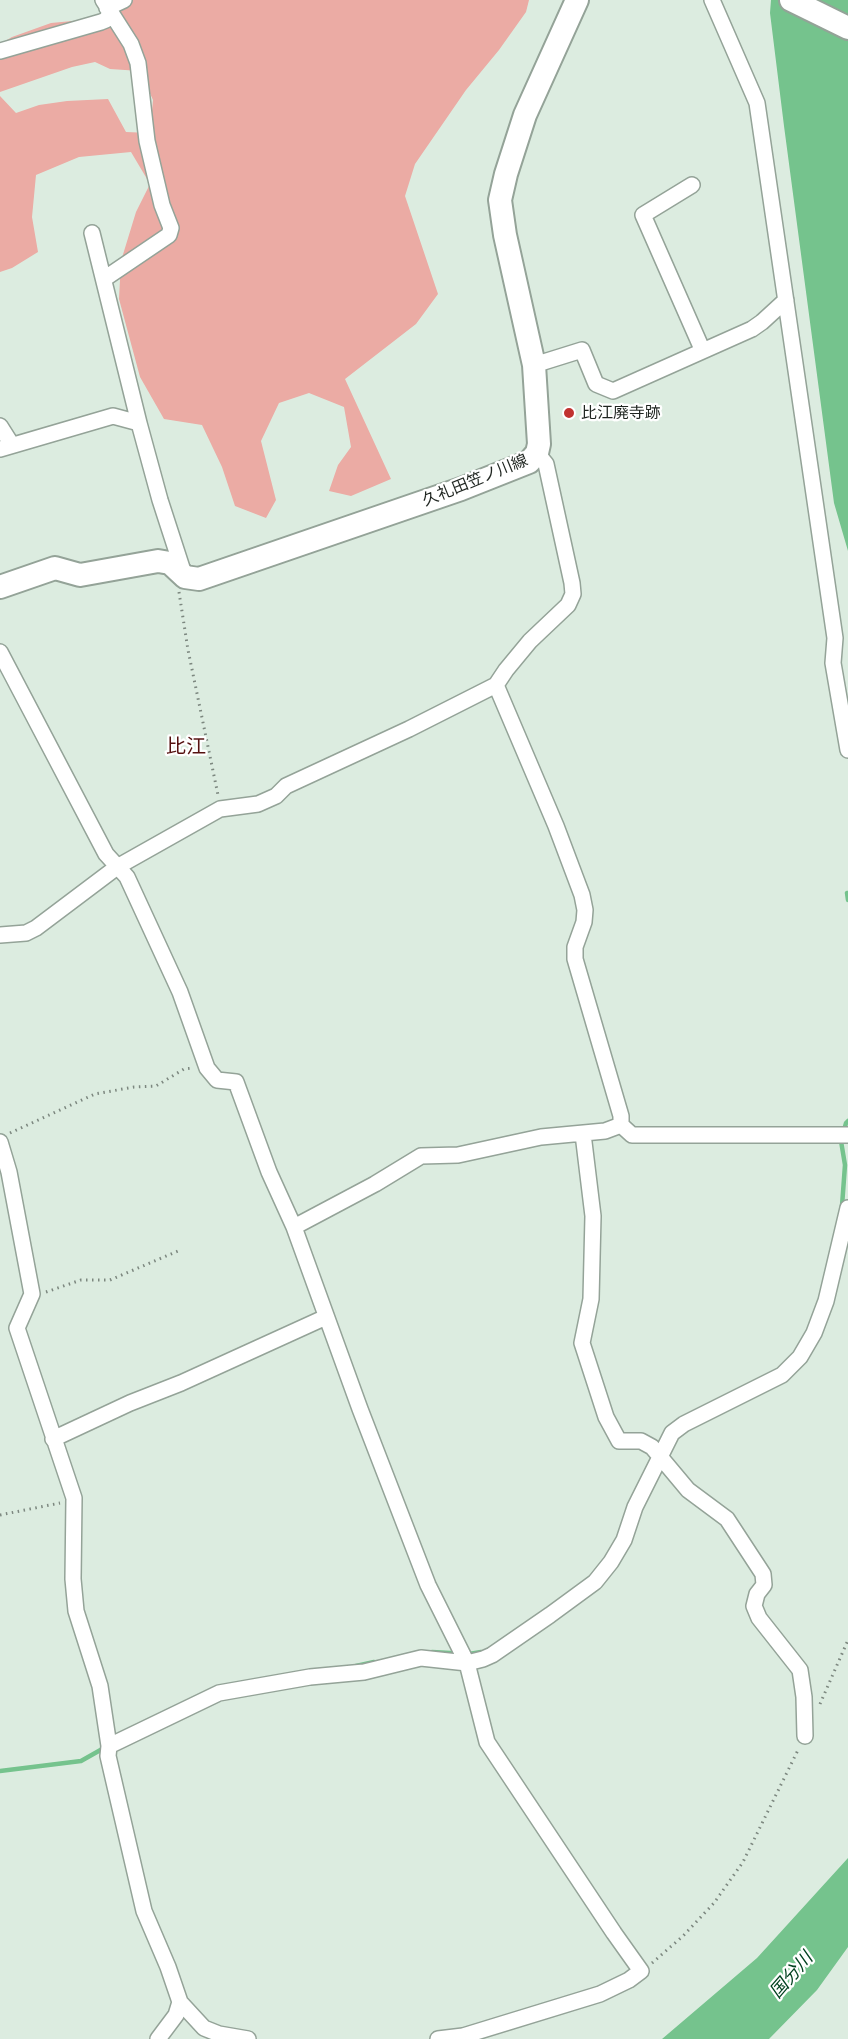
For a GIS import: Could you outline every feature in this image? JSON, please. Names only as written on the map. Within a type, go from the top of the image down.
[{"type":"main road","name":"久礼田笠ノ川線","points":[[185,577],[199,579],[461,489],[529,462],[537,453],[539,444],[534,365],[505,235],[500,200],[525,115],[577,0]]},
{"type":"main road","points":[[791,0],[848,28]]},
{"type":"main road","points":[[0,587],[55,568],[80,575],[158,561],[170,562],[185,577]]},
{"type":"street","points":[[107,7],[124,0]]},
{"type":"street","points":[[712,0],[757,102],[835,638],[833,663],[848,750]]},
{"type":"street","points":[[0,51],[106,20],[107,7]]},
{"type":"street","points":[[104,279],[163,240],[169,235],[171,228],[162,205],[147,141],[138,63],[131,44],[107,7]]},
{"type":"street","points":[[692,185],[643,215],[702,349]]},
{"type":"street","points":[[92,233],[139,423],[160,500],[185,577]]},
{"type":"street","points":[[534,365],[582,350],[596,384],[613,391],[757,326],[786,300]]},
{"type":"street","points":[[0,426],[6,447],[113,416],[139,423]]},
{"type":"street","points":[[0,935],[26,933],[36,928],[117,867],[220,808],[258,804],[276,796],[286,786],[409,729],[496,685],[530,641],[568,605],[573,594],[546,464],[537,453]]},
{"type":"street","points":[[0,651],[106,854],[127,877],[180,992],[207,1068],[217,1080],[236,1082],[269,1172],[294,1227],[428,1585],[463,1656],[487,1742],[614,1933],[642,1971],[600,1994],[464,2036],[438,2039]]},
{"type":"street","points":[[496,685],[556,826],[582,895],[585,910],[584,922],[575,946],[575,959],[621,1116],[621,1125],[632,1135],[845,1134]]},
{"type":"street","points":[[294,1227],[375,1184],[421,1156],[458,1155],[541,1137],[605,1131],[621,1125]]},
{"type":"street","points":[[583,1134],[593,1227],[591,1299],[582,1343],[606,1417],[619,1441],[640,1441],[657,1453],[688,1490],[726,1519],[763,1574],[764,1585],[754,1606],[759,1618],[800,1670],[804,1697],[805,1737]]},
{"type":"street","points":[[0,1140],[9,1172],[32,1294],[17,1328],[74,1498],[73,1579],[76,1611],[100,1686],[108,1756],[144,1911],[180,2002],[204,2028],[219,2034],[248,2039]]},
{"type":"street","points":[[108,1743],[219,1693],[310,1677],[364,1672],[421,1658],[492,1655],[595,1582],[611,1562],[624,1540],[657,1453],[672,1433],[684,1424],[782,1375],[800,1357],[814,1333],[826,1301],[848,1208]]},
{"type":"street","points":[[53,1439],[326,1317]]},
{"type":"street","points":[[158,2039],[176,2016],[180,2002]]},
{"type":"path","points":[[185,577],[178,589],[220,808]]},
{"type":"path","points":[[0,1140],[95,1094],[134,1087],[156,1086],[184,1069],[207,1068]]},
{"type":"path","points":[[31,1297],[81,1280],[110,1280],[178,1251]]},
{"type":"path","points":[[0,1515],[53,1506],[74,1498]]},
{"type":"path","points":[[820,1704],[848,1640]]},
{"type":"path","points":[[642,1971],[691,1928],[714,1903],[737,1870],[805,1737]]},
{"type":"shaded area","points":[[107,0],[529,0],[526,12],[466,90],[415,164],[405,196],[438,294],[416,324],[345,379],[391,479],[351,496],[329,491],[338,465],[351,447],[344,407],[309,393],[279,403],[261,441],[276,500],[266,518],[235,506],[222,467],[202,425],[164,419],[140,377],[119,299],[121,261],[136,212],[150,184],[131,152],[79,157],[36,175],[32,217],[38,252],[12,268],[0,272],[0,96],[16,113],[39,105],[108,99],[126,132],[150,133],[153,100],[140,71],[110,69],[95,62],[72,67],[0,92],[0,44],[12,37],[51,23],[104,18]]},
{"type":"water","points":[[771,0],[848,0],[848,551],[834,503],[784,126],[770,13]]},
{"type":"water","name":"国分川","points":[[848,1858],[848,1947],[817,1990],[769,2039],[662,2039],[757,1958]]},
{"type":"waterway","points":[[847,893],[848,900]]},
{"type":"waterway","points":[[842,1206],[845,1165],[841,1141],[848,1121]]},
{"type":"waterway","points":[[432,1652],[469,1654],[481,1652]]},
{"type":"waterway","points":[[356,1666],[374,1662]]},
{"type":"waterway","points":[[0,1771],[81,1761],[104,1748]]},
{"type":"place","name":"比江廃寺跡","points":[[569,413]]},
{"type":"district","name":"比江","points":[[186,746]]}]
